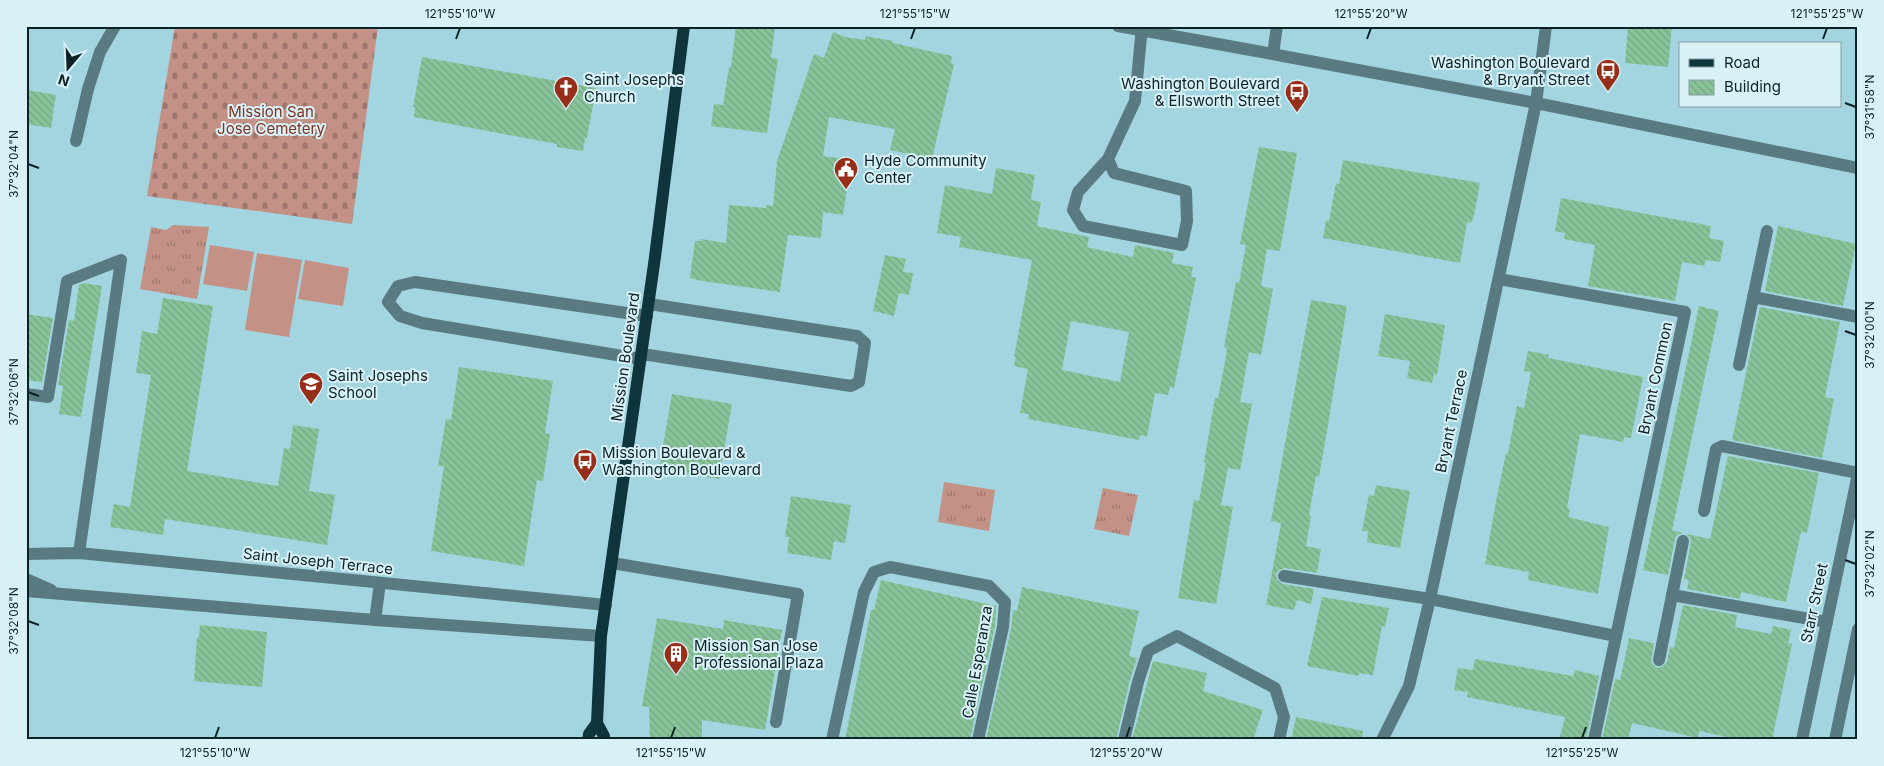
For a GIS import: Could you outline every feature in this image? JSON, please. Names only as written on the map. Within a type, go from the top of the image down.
[{"type":"main road","name":"Mission Boulevard","points":[[603,740],[604,736],[597,723],[602,636],[648,310],[684,26]]},
{"type":"main road","name":"Mission Boulevard","points":[[588,740],[589,734],[597,723]]},
{"type":"street","points":[[76,141],[88,89],[100,52],[115,26]]},
{"type":"street","points":[[1118,26],[1142,28],[1536,103],[1858,168]]},
{"type":"street","points":[[1273,54],[1277,26]]},
{"type":"street","name":"Bryant Terrace","points":[[1382,740],[1409,686],[1430,599],[1536,103],[1546,26]]},
{"type":"street","points":[[1108,159],[1114,173],[1186,191],[1187,221],[1182,245],[1083,226],[1073,210],[1078,192],[1108,159],[1135,102],[1142,28]]},
{"type":"street","points":[[1739,365],[1767,231]]},
{"type":"street","points":[[26,394],[48,397],[67,281],[121,260],[79,554]]},
{"type":"street","name":"Bryant Common","points":[[1499,279],[1685,312],[1594,740]]},
{"type":"street","points":[[415,282],[857,336],[865,343],[859,382],[851,386],[641,357],[422,322],[400,316],[388,302],[398,286],[415,282]]},
{"type":"street","points":[[1753,297],[1858,317]]},
{"type":"street","points":[[1704,511],[1716,449],[1722,446],[1858,473]]},
{"type":"street","name":"Starr Street","points":[[1802,740],[1858,473]]},
{"type":"street","points":[[1659,660],[1683,541]]},
{"type":"street","name":"Saint Joseph Terrace","points":[[26,554],[79,554],[606,605]]},
{"type":"street","points":[[612,563],[798,594],[776,722]]},
{"type":"street","name":"Calle Esperanza","points":[[832,740],[864,592],[874,572],[890,567],[989,586],[1004,602],[1002,627],[978,740]]},
{"type":"street","points":[[1284,576],[1430,599],[1616,636]]},
{"type":"street","points":[[26,579],[59,594]]},
{"type":"street","points":[[375,620],[380,584]]},
{"type":"street","points":[[26,591],[375,620],[602,636]]},
{"type":"street","points":[[1672,595],[1826,622]]},
{"type":"street","points":[[1834,740],[1858,629]]},
{"type":"street","points":[[1124,740],[1138,682],[1148,652],[1177,636],[1275,688],[1284,717],[1279,740]]},
{"type":"green space","name":"Mission San Jose Cemetery","points":[[175,26],[378,26],[352,224],[147,196]]},
{"type":"green space","points":[[173,225],[209,227],[197,299],[140,289],[151,227],[166,230]]},
{"type":"green space","points":[[210,245],[254,252],[247,291],[203,284]]},
{"type":"green space","points":[[257,253],[302,260],[289,337],[245,330]]},
{"type":"green space","points":[[305,260],[349,268],[343,306],[298,299]]},
{"type":"green space","points":[[944,482],[995,490],[989,531],[938,522]]},
{"type":"green space","points":[[1103,488],[1138,495],[1129,536],[1094,529]]},
{"type":"building","points":[[736,26],[775,26],[771,58],[778,59],[767,133],[711,126],[714,104],[723,105],[729,67],[731,67]]},
{"type":"building","points":[[1628,26],[1672,26],[1668,67],[1625,63]]},
{"type":"building","points":[[833,32],[845,37],[865,40],[865,36],[893,41],[893,43],[952,56],[951,63],[954,64],[932,159],[890,150],[895,129],[829,117],[823,156],[851,160],[843,215],[823,212],[821,238],[788,235],[780,292],[690,278],[695,241],[701,241],[701,239],[726,243],[729,205],[766,208],[766,205],[773,206],[777,161],[814,54],[824,58]]},
{"type":"building","points":[[422,57],[596,88],[583,151],[557,147],[557,144],[414,117],[415,107],[413,107]]},
{"type":"building","points":[[26,90],[56,95],[51,128],[26,124]]},
{"type":"building","points":[[1259,147],[1297,153],[1280,251],[1267,249],[1261,286],[1273,289],[1261,355],[1249,352],[1240,402],[1252,404],[1240,470],[1228,468],[1221,505],[1233,507],[1216,604],[1178,598],[1194,500],[1199,501],[1215,398],[1218,398],[1225,362],[1227,348],[1224,347],[1236,282],[1239,283],[1246,245],[1240,244]]},
{"type":"building","points":[[1343,160],[1480,183],[1474,216],[1471,223],[1467,222],[1460,263],[1323,238],[1326,220],[1329,221],[1336,183],[1339,184]]},
{"type":"building","points":[[996,168],[1035,175],[1031,200],[1041,202],[1037,226],[1089,237],[1087,247],[1133,257],[1135,245],[1174,253],[1172,263],[1193,267],[1191,277],[1196,278],[1174,388],[1170,387],[1168,395],[1155,393],[1147,437],[1140,435],[1139,440],[1028,419],[1029,414],[1020,413],[1028,369],[1014,366],[1016,357],[1014,357],[1032,260],[959,247],[961,237],[937,233],[945,185],[992,194]],"holes":[[[1071,321],[1129,332],[1120,382],[1062,370]]]},
{"type":"building","points":[[1561,198],[1711,226],[1709,238],[1724,241],[1720,262],[1706,260],[1704,266],[1682,262],[1675,301],[1588,286],[1595,245],[1564,239],[1565,233],[1555,231]]},
{"type":"building","points":[[1778,226],[1856,244],[1843,306],[1765,291]]},
{"type":"building","points":[[885,255],[906,259],[903,272],[913,273],[909,295],[899,293],[894,316],[873,311]]},
{"type":"building","points":[[84,283],[102,286],[81,417],[59,414],[63,386],[58,385],[69,320],[74,321],[79,285]]},
{"type":"building","points":[[163,298],[213,306],[187,471],[278,486],[284,448],[290,449],[293,425],[319,429],[309,491],[335,495],[327,545],[165,519],[163,535],[110,527],[114,504],[130,507],[151,375],[136,373],[142,331],[157,334]]},
{"type":"building","points":[[1311,300],[1347,306],[1319,477],[1316,476],[1309,515],[1311,516],[1306,546],[1321,549],[1317,573],[1285,568],[1276,574],[1277,579],[1282,584],[1314,589],[1311,604],[1297,600],[1294,610],[1266,605],[1281,523],[1271,521]]},
{"type":"building","points":[[1699,306],[1719,311],[1672,530],[1683,533],[1677,535],[1675,539],[1668,575],[1643,570]]},
{"type":"building","points":[[1760,307],[1840,322],[1825,397],[1834,399],[1822,458],[1732,440]]},
{"type":"building","points":[[26,314],[53,318],[42,382],[26,380]]},
{"type":"building","points":[[1385,314],[1445,325],[1437,375],[1434,374],[1432,383],[1407,378],[1410,361],[1378,356]]},
{"type":"building","points":[[1528,351],[1549,355],[1548,358],[1643,377],[1631,438],[1624,437],[1623,442],[1580,434],[1567,508],[1570,509],[1568,517],[1609,527],[1598,594],[1528,580],[1529,572],[1485,564],[1496,501],[1517,406],[1524,408],[1531,372],[1524,371]]},
{"type":"building","points":[[459,367],[553,381],[545,433],[550,434],[543,481],[537,480],[524,566],[431,551],[444,466],[438,466],[446,419],[451,420]]},
{"type":"building","points":[[672,394],[732,404],[719,479],[659,469]]},
{"type":"building","points":[[1728,456],[1819,473],[1807,533],[1801,532],[1786,602],[1741,592],[1740,599],[1687,589],[1689,580],[1684,579],[1691,542],[1686,534],[1710,539]]},
{"type":"building","points":[[1376,485],[1410,491],[1400,548],[1367,542],[1368,531],[1362,531],[1369,495],[1374,496]]},
{"type":"building","points":[[791,496],[851,505],[845,543],[834,541],[831,560],[787,553],[789,537],[785,537]]},
{"type":"building","points":[[881,580],[996,606],[995,626],[970,740],[845,740],[871,610],[874,610]]},
{"type":"building","points":[[1022,587],[1139,611],[1129,656],[1137,658],[1116,740],[986,740],[1011,629],[1013,610],[1017,611]]},
{"type":"building","points":[[1322,597],[1389,608],[1385,627],[1382,626],[1373,675],[1359,673],[1359,676],[1307,666]]},
{"type":"building","points":[[1683,605],[1737,615],[1735,627],[1771,634],[1773,626],[1791,630],[1788,643],[1792,644],[1772,740],[1741,740],[1699,731],[1698,738],[1632,723],[1628,740],[1602,740],[1615,679],[1620,680],[1629,638],[1654,643],[1651,662],[1657,668],[1662,667],[1667,662],[1670,647],[1674,648]]},
{"type":"building","name":"Mission San Jose Professional Plaza","points":[[657,618],[723,629],[724,620],[782,630],[765,730],[702,720],[702,740],[650,740],[649,707],[642,706]]},
{"type":"building","points":[[200,625],[267,632],[262,687],[194,681],[197,637],[199,637]]},
{"type":"building","points":[[1475,659],[1573,676],[1575,670],[1599,676],[1586,740],[1559,740],[1565,717],[1467,697],[1468,692],[1454,690],[1458,668],[1473,670]]},
{"type":"building","points":[[1153,661],[1207,673],[1203,691],[1263,710],[1253,740],[1132,740]]},
{"type":"building","points":[[1296,717],[1363,731],[1362,740],[1291,740]]},
{"type":"place","name":"Washington Boulevard & Bryant Street","points":[[1608,92]]},
{"type":"place","name":"Saint Josephs Church","points":[[566,109]]},
{"type":"place","name":"Washington Boulevard & Ellsworth Street","points":[[1297,113]]},
{"type":"place","name":"Hyde Community Center","points":[[846,190]]},
{"type":"place","name":"Saint Josephs School","points":[[311,405]]},
{"type":"place","name":"Mission Boulevard & Washington Boulevard","points":[[585,482]]},
{"type":"place","name":"Mission San Jose Professional Plaza","points":[[676,675]]}]
